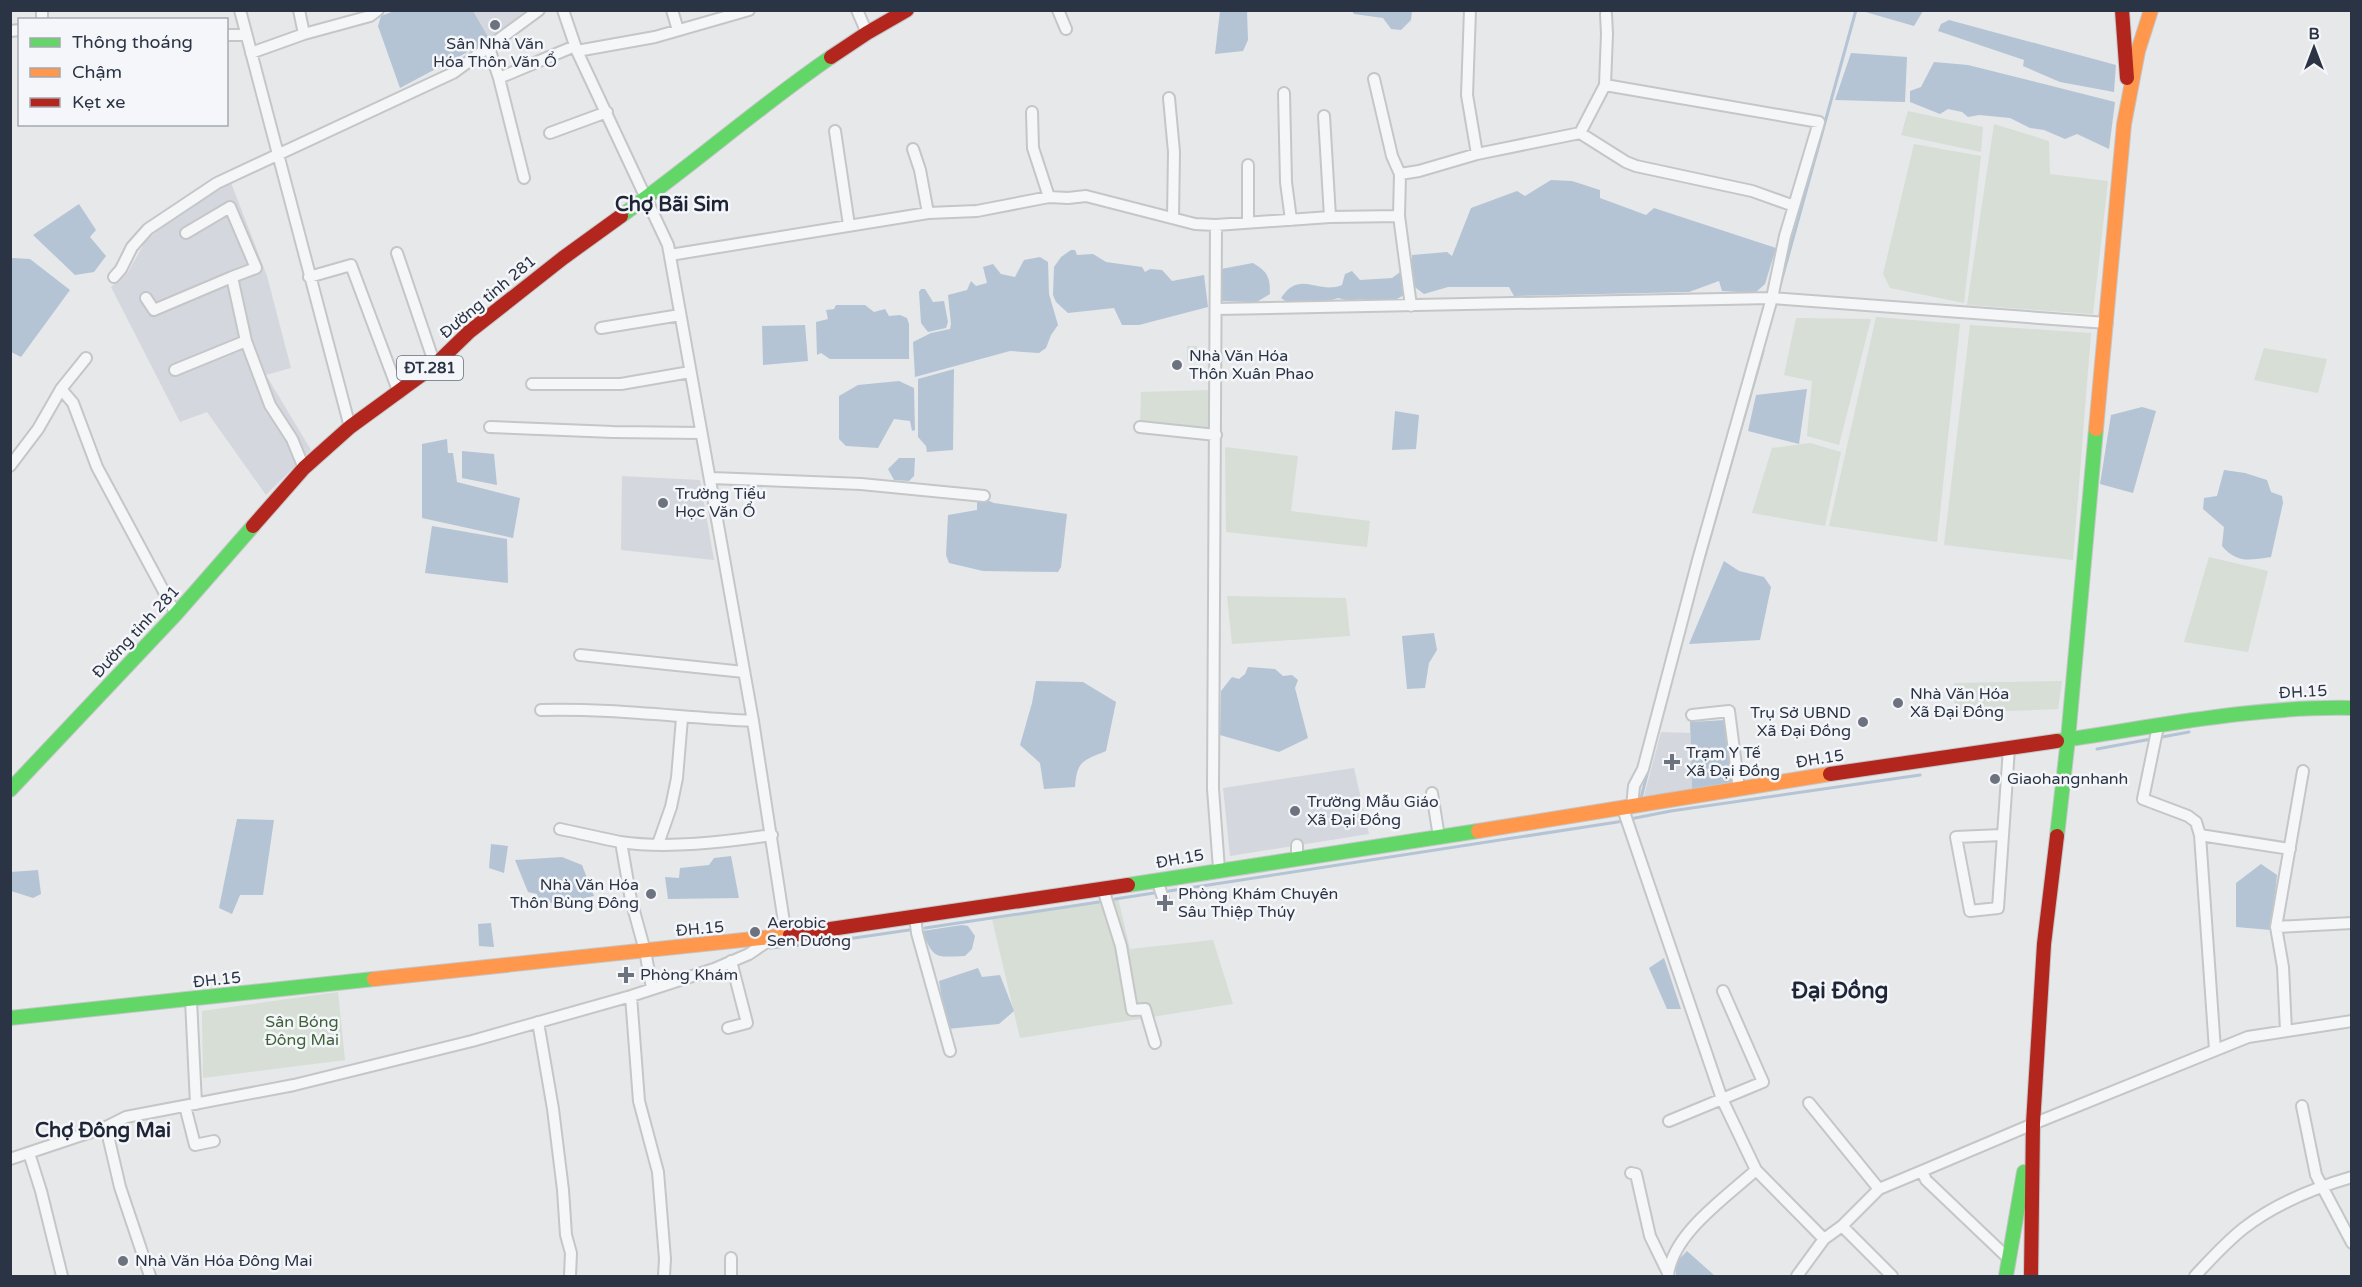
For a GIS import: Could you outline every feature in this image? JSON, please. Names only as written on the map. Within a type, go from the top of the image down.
[{"type":"main road","name":"Đường tỉnh 281","points":[[10,790],[176,614],[304,468],[350,427],[399,393],[435,365],[469,332],[563,258],[701,158],[786,88],[867,33],[907,10]]},
{"type":"main road","points":[[2122,10],[2129,99]]},
{"type":"main road","points":[[2031,1276],[2033,1124],[2044,944],[2068,739],[2124,124],[2138,51],[2151,10]]},
{"type":"main road","name":"ĐH.15","points":[[10,1018],[780,936],[1103,889],[1219,869],[1297,852],[1439,837],[1627,808],[1676,796],[1739,789],[1761,782],[1806,775],[2274,710],[2312,707],[2352,708]]},
{"type":"main road","points":[[2006,1276],[2033,1124]]},
{"type":"street","points":[[240,10],[350,427]]},
{"type":"street","points":[[299,10],[304,34]]},
{"type":"street","points":[[114,277],[122,269],[132,247],[148,229],[217,183],[453,73],[539,10]]},
{"type":"street","points":[[10,1158],[52,1148],[126,1117],[294,1085],[631,996],[731,962],[780,936],[772,836],[744,672],[714,526],[711,478],[668,245],[648,198],[576,49],[562,10]]},
{"type":"street","points":[[672,10],[678,30]]},
{"type":"street","points":[[499,78],[576,49],[655,37],[749,10]]},
{"type":"street","points":[[857,10],[867,33]]},
{"type":"street","points":[[1058,10],[1066,29]]},
{"type":"street","points":[[1470,10],[1467,95],[1477,154]]},
{"type":"street","points":[[251,53],[372,12]]},
{"type":"street","points":[[1580,133],[1605,85],[1606,14]]},
{"type":"street","points":[[228,35],[246,35]]},
{"type":"street","points":[[489,48],[499,78],[524,178]]},
{"type":"street","points":[[1374,79],[1392,156],[1400,174],[1399,216],[1411,306]]},
{"type":"street","points":[[1605,85],[1819,122],[1785,236],[1772,298],[1698,560],[1643,769],[1634,786],[1627,808],[1722,1098],[1756,1170],[1824,1239]]},
{"type":"street","points":[[1284,93],[1286,182],[1291,220]]},
{"type":"street","points":[[1169,98],[1174,152],[1173,218]]},
{"type":"street","points":[[550,133],[607,112]]},
{"type":"street","points":[[1032,112],[1033,148],[1049,197]]},
{"type":"street","points":[[1324,116],[1330,217]]},
{"type":"street","points":[[835,131],[849,225]]},
{"type":"street","points":[[1400,174],[1419,171],[1477,154],[1580,133],[1636,166],[1752,191],[1794,206]]},
{"type":"street","points":[[913,149],[920,170],[928,213]]},
{"type":"street","points":[[1248,165],[1248,223]]},
{"type":"street","points":[[670,255],[928,213],[977,211],[1049,197],[1086,196],[1195,224],[1216,225],[1330,217],[1399,216]]},
{"type":"street","points":[[146,298],[154,310],[256,268],[230,207],[186,233]]},
{"type":"street","points":[[1216,225],[1213,789],[1219,869]]},
{"type":"street","points":[[397,253],[435,365]]},
{"type":"street","points":[[309,277],[351,265],[399,393]]},
{"type":"street","points":[[232,277],[246,340],[270,405],[292,439],[304,468]]},
{"type":"street","points":[[1216,309],[1772,298],[2107,323]]},
{"type":"street","points":[[601,328],[680,315]]},
{"type":"street","points":[[175,370],[246,340]]},
{"type":"street","points":[[10,466],[38,429],[61,389],[86,358]]},
{"type":"street","points":[[532,384],[621,384],[690,372]]},
{"type":"street","points":[[61,389],[73,403],[97,467],[176,614]]},
{"type":"street","points":[[490,427],[701,433]]},
{"type":"street","points":[[1140,427],[1215,435]]},
{"type":"street","points":[[711,478],[861,484],[984,496]]},
{"type":"street","points":[[580,655],[744,672]]},
{"type":"street","points":[[541,710],[578,709],[682,718],[753,721]]},
{"type":"street","points":[[1692,716],[1729,711],[1739,789]]},
{"type":"street","points":[[658,844],[677,778],[682,718]]},
{"type":"street","points":[[2158,726],[2143,799],[2188,816],[2196,822],[2200,835],[2215,1050]]},
{"type":"street","points":[[2002,835],[1956,837],[1970,910],[1998,908],[2009,748]]},
{"type":"street","points":[[2286,1031],[2283,967],[2276,927],[2303,771]]},
{"type":"street","points":[[1432,793],[1439,837]]},
{"type":"street","points":[[560,829],[621,842],[658,844],[772,836]]},
{"type":"street","points":[[2200,835],[2290,849]]},
{"type":"street","points":[[621,842],[631,900],[652,988]]},
{"type":"street","points":[[1157,880],[1164,898]]},
{"type":"street","points":[[1103,889],[1121,946],[1132,1010],[1145,1009],[1155,1043]]},
{"type":"street","points":[[915,916],[917,933],[950,1051]]},
{"type":"street","points":[[2276,927],[2352,923]]},
{"type":"street","points":[[728,1028],[747,1023],[731,962]]},
{"type":"street","points":[[1669,1121],[1763,1082],[1724,991]]},
{"type":"street","points":[[631,996],[639,1101],[658,1172],[665,1259],[664,1276]]},
{"type":"street","points":[[191,1000],[190,1105],[195,1145],[214,1141]]},
{"type":"street","points":[[1797,1276],[1824,1239],[1842,1226],[1879,1189],[2248,1037],[2352,1021]]},
{"type":"street","points":[[538,1022],[554,1109],[564,1190],[566,1235],[571,1253],[570,1276]]},
{"type":"street","points":[[1809,1103],[1879,1189]]},
{"type":"street","points":[[2302,1106],[2320,1187],[2336,1210],[2352,1243]]},
{"type":"street","points":[[106,1127],[120,1187],[150,1276]]},
{"type":"street","points":[[29,1153],[62,1276]]},
{"type":"street","points":[[1668,1275],[1671,1259],[1686,1234],[1756,1170]]},
{"type":"street","points":[[1922,1171],[1926,1180],[2009,1259]]},
{"type":"street","points":[[1631,1173],[1636,1174],[1650,1236],[1668,1275]]},
{"type":"street","points":[[2194,1276],[2243,1228],[2257,1219],[2320,1187],[2352,1177]]},
{"type":"street","points":[[1842,1226],[1892,1276]]},
{"type":"street","points":[[731,1258],[731,1276]]},
{"type":"shaded area","name":"Sân Nhà Văn Hóa Thôn Văn Ổ","points":[[473,11],[529,11],[490,40]]},
{"type":"shaded area","points":[[230,180],[267,276],[291,368],[266,375],[311,450],[266,495],[207,412],[180,422],[111,287],[128,272],[145,242],[167,222]]},
{"type":"shaded area","name":"Trường Tiểu Học Văn Ổ","points":[[622,476],[700,480],[714,560],[621,550]]},
{"type":"shaded area","name":"Trạm Y Tế Xã Đại Đồng","points":[[1661,732],[1690,733],[1692,790],[1644,796]]},
{"type":"shaded area","name":"Trường Mẫu Giáo Xã Đại Đồng","points":[[1354,768],[1369,834],[1230,856],[1223,788]]},
{"type":"green space","points":[[1908,111],[1983,127],[1981,152],[1901,135]]},
{"type":"green space","points":[[1994,124],[2049,141],[2050,174],[2108,181],[2093,314],[1967,305]]},
{"type":"green space","points":[[1914,144],[1981,156],[1964,303],[1890,288],[1883,274]]},
{"type":"green space","points":[[1876,317],[1960,324],[1937,542],[1829,526]]},
{"type":"green space","points":[[1796,318],[1871,319],[1839,445],[1807,436],[1812,381],[1784,375]]},
{"type":"green space","points":[[1970,325],[2091,333],[2073,560],[1944,545]]},
{"type":"green space","points":[[1187,346],[1197,346],[1197,361],[1187,361]]},
{"type":"green space","points":[[2264,348],[2327,359],[2318,393],[2254,380]]},
{"type":"green space","points":[[1210,390],[1208,433],[1140,425],[1141,392]]},
{"type":"green space","points":[[1810,443],[1841,452],[1825,526],[1752,513],[1772,448]]},
{"type":"green space","points":[[1225,447],[1298,456],[1291,511],[1370,521],[1367,547],[1226,532]]},
{"type":"green space","points":[[2209,557],[2268,571],[2248,652],[2184,642]]},
{"type":"green space","points":[[1227,596],[1346,598],[1350,636],[1232,644]]},
{"type":"green space","points":[[2062,681],[2058,709],[1955,713],[1954,683]]},
{"type":"green space","points":[[1118,898],[1130,949],[1213,940],[1233,1004],[1020,1038],[992,919]]},
{"type":"green space","name":"Sân Bóng Đông Mai","points":[[338,992],[345,1060],[203,1078],[202,1011]]},
{"type":"water","points":[[1862,10],[1923,11],[1914,26]]},
{"type":"water","points":[[394,11],[473,11],[490,40],[400,88],[378,26],[381,16]]},
{"type":"water","points":[[1220,11],[1247,11],[1248,40],[1243,51],[1215,54]]},
{"type":"water","points":[[1352,11],[1412,11],[1411,20],[1401,30],[1391,29],[1383,18],[1354,14]]},
{"type":"water","points":[[1949,20],[2116,65],[2114,92],[2060,82],[2023,66],[2024,60],[1938,31],[1941,24]]},
{"type":"water","points":[[1851,53],[1907,57],[1905,102],[1835,100]]},
{"type":"water","points":[[1934,62],[1968,65],[2115,102],[2109,149],[2077,134],[2065,139],[2044,130],[2030,128],[2010,118],[1979,115],[1968,117],[1962,112],[1948,109],[1940,114],[1910,102],[1910,91],[1921,87]]},
{"type":"water","points":[[1551,180],[1572,181],[1600,190],[1600,198],[1646,215],[1654,208],[1776,248],[1765,284],[1755,293],[1722,291],[1719,281],[1689,292],[1514,296],[1509,287],[1448,287],[1424,294],[1412,285],[1412,255],[1447,252],[1452,256],[1471,208],[1517,191],[1525,196]]},
{"type":"water","points":[[79,204],[96,230],[90,237],[106,256],[94,272],[75,275],[33,235]]},
{"type":"water","points":[[1075,250],[1077,255],[1093,254],[1106,262],[1142,267],[1145,272],[1150,269],[1162,270],[1172,281],[1204,275],[1208,307],[1139,325],[1122,325],[1114,308],[1068,313],[1056,302],[1053,295],[1054,267],[1061,257]]},
{"type":"water","points":[[1040,257],[1048,262],[1049,294],[1058,325],[1046,348],[1039,353],[1010,351],[915,377],[913,342],[931,333],[950,329],[948,295],[967,290],[971,281],[976,286],[987,283],[983,267],[993,264],[1001,274],[1015,277],[1024,260]]},
{"type":"water","points":[[12,258],[30,259],[70,290],[21,357],[11,352],[10,261]]},
{"type":"water","points":[[1253,263],[1267,276],[1270,294],[1250,306],[1248,302],[1221,301],[1221,269]]},
{"type":"water","points":[[1403,270],[1404,295],[1397,299],[1356,299],[1354,302],[1338,298],[1329,301],[1290,304],[1281,298],[1295,285],[1333,287],[1342,285],[1345,274],[1352,271],[1360,280],[1392,278]]},
{"type":"water","points":[[925,289],[933,302],[944,301],[948,322],[946,328],[928,332],[921,323],[919,292]]},
{"type":"water","points":[[836,305],[865,305],[874,312],[885,309],[889,316],[900,315],[907,318],[909,359],[830,359],[821,353],[817,355],[816,322],[828,319],[826,310],[834,309]]},
{"type":"water","points":[[805,325],[808,361],[763,365],[762,326]]},
{"type":"water","points":[[954,369],[953,450],[927,452],[926,446],[918,437],[918,379]]},
{"type":"water","points":[[899,381],[914,388],[915,430],[912,431],[910,421],[894,419],[878,448],[846,446],[839,439],[839,396],[858,385]]},
{"type":"water","points":[[1807,389],[1799,444],[1748,431],[1756,395]]},
{"type":"water","points":[[2142,407],[2156,411],[2133,493],[2100,484],[2111,415]]},
{"type":"water","points":[[1395,411],[1419,415],[1416,449],[1392,450]]},
{"type":"water","points":[[447,439],[448,453],[453,453],[457,482],[520,498],[513,538],[422,518],[422,444]]},
{"type":"water","points":[[462,451],[494,454],[497,485],[462,478]]},
{"type":"water","points":[[899,458],[915,458],[914,476],[909,481],[894,480],[888,469]]},
{"type":"water","points":[[2224,470],[2245,473],[2267,480],[2271,492],[2282,496],[2283,503],[2271,557],[2250,560],[2239,558],[2233,556],[2222,546],[2224,527],[2203,509],[2204,498],[2217,496]]},
{"type":"water","points":[[982,498],[994,503],[1067,514],[1061,567],[1058,572],[983,571],[949,563],[946,555],[948,515],[977,510],[977,499]]},
{"type":"water","points":[[432,526],[507,539],[508,583],[425,573]]},
{"type":"water","points":[[1724,561],[1739,571],[1764,577],[1771,587],[1760,640],[1689,644]]},
{"type":"water","points":[[1434,633],[1437,650],[1429,663],[1425,688],[1407,689],[1402,636]]},
{"type":"water","points":[[1248,667],[1275,669],[1283,676],[1292,675],[1298,680],[1295,688],[1308,738],[1279,752],[1220,735],[1221,691],[1232,677],[1239,679],[1245,674]]},
{"type":"water","points":[[1036,681],[1083,682],[1116,702],[1106,751],[1080,766],[1075,787],[1044,789],[1040,763],[1020,745]]},
{"type":"water","points":[[1726,720],[1734,784],[1692,790],[1690,722]]},
{"type":"water","points":[[237,819],[274,820],[263,895],[240,895],[232,914],[219,908]]},
{"type":"water","points":[[491,844],[508,846],[504,873],[489,868]]},
{"type":"water","points":[[731,856],[739,898],[668,899],[665,877],[679,878],[680,868],[709,865],[714,858]]},
{"type":"water","points":[[562,857],[582,865],[594,896],[539,904],[537,894],[528,892],[515,860]]},
{"type":"water","points":[[2261,864],[2277,875],[2271,930],[2236,927],[2236,883]]},
{"type":"water","points":[[38,870],[41,894],[33,898],[11,891],[11,872]]},
{"type":"water","points":[[491,923],[494,947],[479,946],[478,924]]},
{"type":"water","points":[[968,926],[975,936],[972,949],[965,956],[937,955],[933,952],[922,931]]},
{"type":"water","points":[[1664,958],[1681,1009],[1667,1009],[1649,968]]},
{"type":"water","points":[[978,968],[982,977],[1000,975],[1014,1011],[999,1024],[947,1029],[939,981]]},
{"type":"water","points":[[1687,1251],[1715,1276],[1676,1276],[1676,1262]]},
{"type":"waterway","points":[[1779,289],[1856,10]]},
{"type":"waterway","points":[[1701,569],[1763,351]]},
{"type":"waterway","points":[[2097,749],[2189,732]]},
{"type":"waterway","points":[[1641,798],[1649,767]]},
{"type":"waterway","points":[[1630,819],[1920,775]]},
{"type":"waterway","points":[[1169,891],[1624,821]]},
{"type":"waterway","points":[[1115,899],[1154,893]]},
{"type":"waterway","points":[[925,928],[1099,902]]},
{"type":"waterway","points":[[770,948],[909,930]]},
{"type":"traffic: fast","points":[[621,216],[831,57]]},
{"type":"traffic: fast","points":[[2057,836],[2096,429]]},
{"type":"traffic: fast","points":[[10,790],[176,614],[253,526]]},
{"type":"traffic: fast","points":[[2057,741],[2241,714],[2278,710],[2352,708]]},
{"type":"traffic: fast","points":[[1128,885],[1478,831]]},
{"type":"traffic: fast","points":[[10,1018],[374,979]]},
{"type":"traffic: fast","points":[[2006,1276],[2024,1172]]},
{"type":"traffic: slow","points":[[2096,429],[2124,124],[2138,51],[2151,10]]},
{"type":"traffic: slow","points":[[1478,831],[1830,774]]},
{"type":"traffic: slow","points":[[374,979],[790,935]]},
{"type":"traffic: jam","points":[[831,57],[907,10]]},
{"type":"traffic: jam","points":[[2122,10],[2127,78]]},
{"type":"traffic: jam","points":[[253,526],[304,468],[350,427],[435,365],[469,332],[621,216]]},
{"type":"traffic: jam","points":[[1830,774],[2057,741]]},
{"type":"traffic: jam","points":[[2031,1276],[2033,1124],[2044,944],[2057,836]]},
{"type":"traffic: jam","points":[[790,935],[1128,885]]},
{"type":"place","name":"Sân Nhà Văn Hóa Thôn Văn Ổ","points":[[495,25]]},
{"type":"place","name":"Nhà Văn Hóa Thôn Xuân Phao","points":[[1177,365]]},
{"type":"place","name":"Trường Tiểu Học Văn Ổ","points":[[663,503]]},
{"type":"place","name":"Nhà Văn Hóa Xã Đại Đồng","points":[[1898,703]]},
{"type":"place","name":"Trụ Sở UBND Xã Đại Đồng","points":[[1863,722]]},
{"type":"place","name":"Trạm Y Tế Xã Đại Đồng","points":[[1672,762]]},
{"type":"place","name":"Giaohangnhanh","points":[[1995,779]]},
{"type":"place","name":"Trường Mẫu Giáo Xã Đại Đồng","points":[[1295,811]]},
{"type":"place","name":"Nhà Văn Hóa Thôn Bùng Đông","points":[[651,894]]},
{"type":"place","name":"Phòng Khám Chuyên Sâu Thiệp Thúy","points":[[1165,903]]},
{"type":"place","name":"Aerobic Sen Dương","points":[[755,932]]},
{"type":"place","name":"Phòng Khám","points":[[626,975]]},
{"type":"place","name":"Nhà Văn Hóa Đông Mai","points":[[123,1261]]},
{"type":"district","name":"Chợ Bãi Sim","points":[[672,205]]},
{"type":"district","name":"Đại Đồng","points":[[1840,991]]},
{"type":"district","name":"Chợ Đông Mai","points":[[103,1131]]}]
